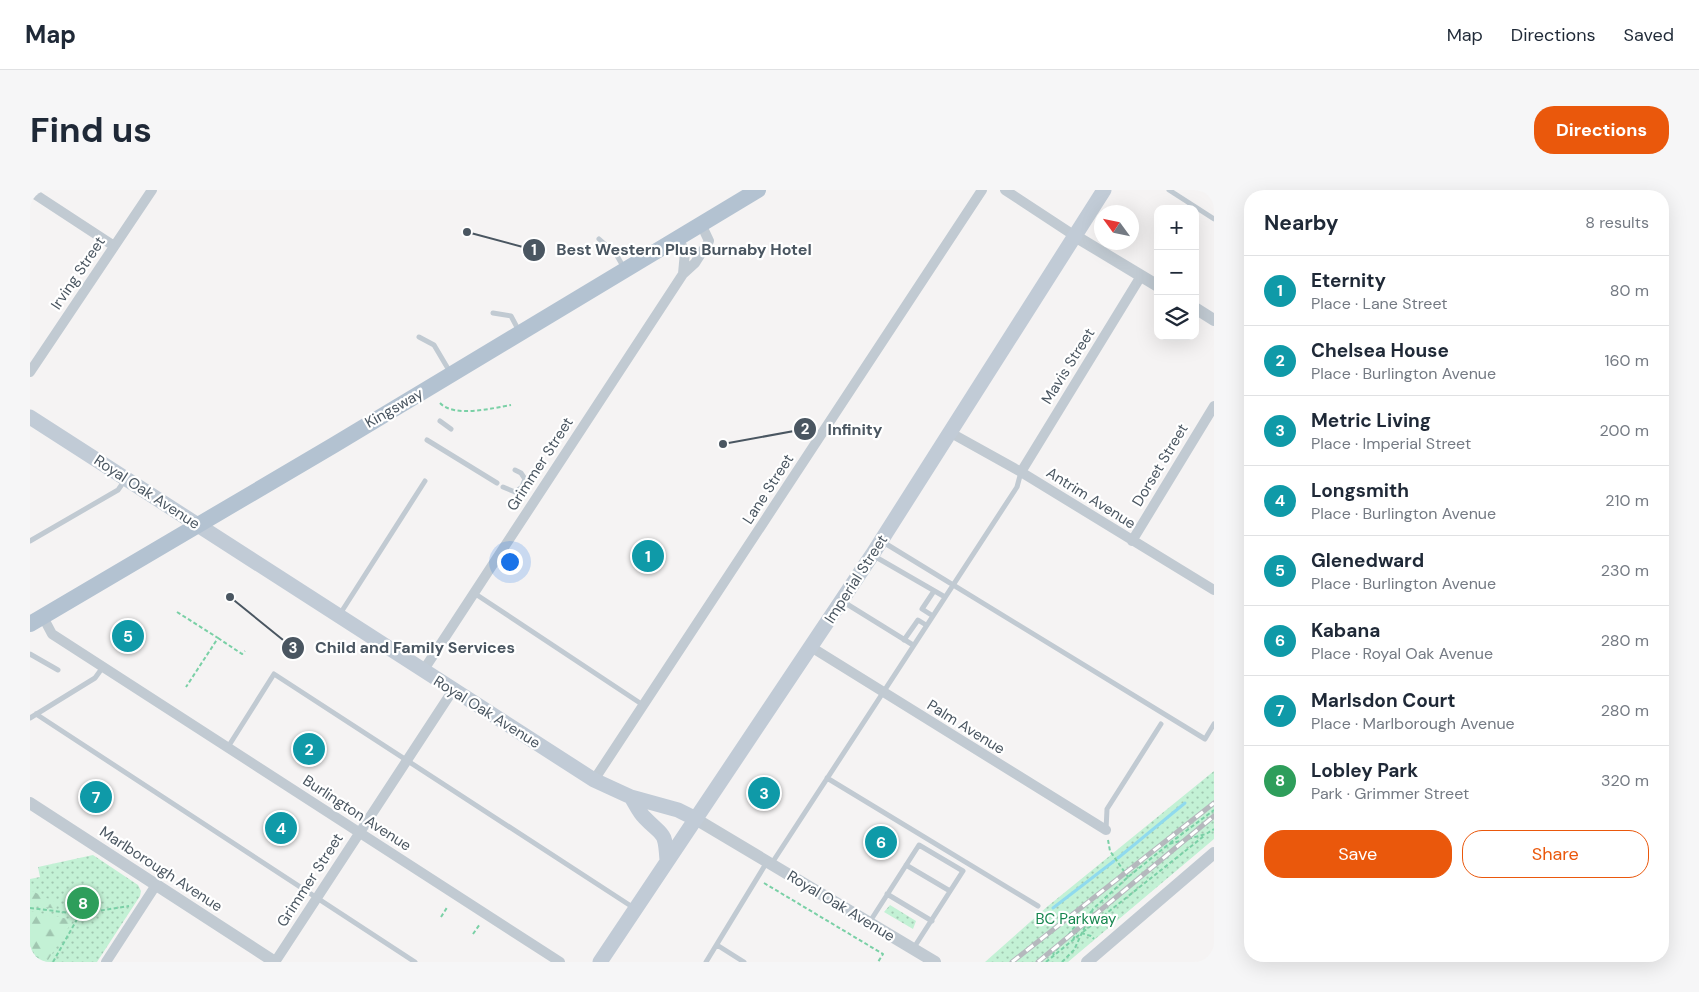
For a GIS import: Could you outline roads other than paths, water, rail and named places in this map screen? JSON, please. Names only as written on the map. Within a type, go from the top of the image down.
[{"type":"main road","name":"Kingsway","points":[[36,621],[678,238],[701,224],[740,194],[758,190]]},
{"type":"main road","name":"Imperial Street","points":[[600,962],[694,818],[750,741],[952,433],[1104,190]]},
{"type":"main road","name":"Royal Oak Avenue","points":[[30,417],[594,780],[631,797],[678,810],[694,818]]},
{"type":"main road","points":[[631,797],[643,816],[662,834],[666,842],[667,860]]},
{"type":"street","name":"Irving Street","points":[[30,372],[152,190]]},
{"type":"street","name":"Lane Street","points":[[594,780],[982,190]]},
{"type":"street","points":[[1005,190],[1074,236],[1154,284]]},
{"type":"street","points":[[30,191],[114,246]]},
{"type":"street","name":"Grimmer Street","points":[[423,671],[683,274],[695,263],[708,241],[701,224]]},
{"type":"street","points":[[678,238],[685,252],[683,274]]},
{"type":"street","name":"Mavis Street","points":[[1021,472],[1141,276]]},
{"type":"street","points":[[1199,311],[1214,320]]},
{"type":"street","name":"Dorset Street","points":[[1132,541],[1214,406]]},
{"type":"street","name":"Antrim Avenue","points":[[952,433],[1021,472],[1214,590]]},
{"type":"street","name":"Burlington Avenue","points":[[36,621],[52,634],[560,962]]},
{"type":"street","name":"Palm Avenue","points":[[811,647],[1106,830]]},
{"type":"street","name":"Grimmer Street","points":[[275,962],[453,690]]},
{"type":"street","name":"Marlborough Avenue","points":[[30,803],[275,962]]},
{"type":"street","name":"Royal Oak Avenue","points":[[694,818],[935,962]]},
{"type":"street","points":[[1087,962],[1214,853]]},
{"type":"street","points":[[106,962],[156,885]]},
{"type":"lane","points":[[1169,190],[1214,219]]},
{"type":"lane","points":[[599,238],[616,254],[625,269]]},
{"type":"lane","points":[[493,313],[511,316],[520,333]]},
{"type":"lane","points":[[419,337],[434,345],[452,374]]},
{"type":"lane","points":[[440,421],[451,429]]},
{"type":"lane","points":[[427,440],[496,483]]},
{"type":"lane","points":[[503,487],[515,492],[522,487],[525,479],[521,473],[515,470]]},
{"type":"lane","points":[[706,962],[769,863],[827,778],[1017,487],[1021,472]]},
{"type":"lane","points":[[30,541],[118,490],[125,479]]},
{"type":"lane","points":[[339,616],[425,481]]},
{"type":"lane","points":[[881,541],[1205,739],[1214,724]]},
{"type":"lane","points":[[872,555],[945,597]]},
{"type":"lane","points":[[932,616],[922,609],[934,590]]},
{"type":"lane","points":[[474,593],[643,705]]},
{"type":"lane","points":[[842,601],[913,646]]},
{"type":"lane","points":[[904,640],[918,620],[926,625]]},
{"type":"lane","points":[[30,654],[58,670]]},
{"type":"lane","points":[[30,718],[95,678],[103,667]]},
{"type":"lane","points":[[228,747],[274,674],[635,908]]},
{"type":"lane","points":[[36,714],[415,962]]},
{"type":"lane","points":[[1106,830],[1107,809],[1161,724]]},
{"type":"lane","points":[[827,778],[1038,906]]},
{"type":"lane","points":[[869,923],[919,845],[963,871],[913,949]]},
{"type":"lane","points":[[906,864],[950,891]]},
{"type":"lane","points":[[888,894],[932,921]]},
{"type":"lane","points":[[717,944],[744,962]]},
{"type":"waterway","points":[[1118,858],[1185,803]]},
{"type":"waterway","points":[[1053,908],[1114,861]]},
{"type":"railway","points":[[1012,962],[1214,803]]},
{"type":"railway","points":[[1038,962],[1214,816]]},
{"type":"place","name":"Best Western Plus Burnaby Hotel","points":[[467,232]]},
{"type":"place","name":"Infinity","points":[[723,444]]},
{"type":"place","name":"Eternity","points":[[648,556]]},
{"type":"place","name":"Child and Family Services","points":[[230,597]]},
{"type":"place","name":"Glenedward","points":[[128,636]]},
{"type":"place","name":"Chelsea House","points":[[309,749]]},
{"type":"place","name":"Metric Living","points":[[764,793]]},
{"type":"place","name":"Marlsdon Court","points":[[96,797]]},
{"type":"place","name":"Longsmith","points":[[281,828]]},
{"type":"place","name":"Kabana","points":[[881,842]]},
{"type":"place","name":"Lobley Park","points":[[83,903]]},
{"type":"park label","name":"BC Parkway","points":[[1076,919]]}]
